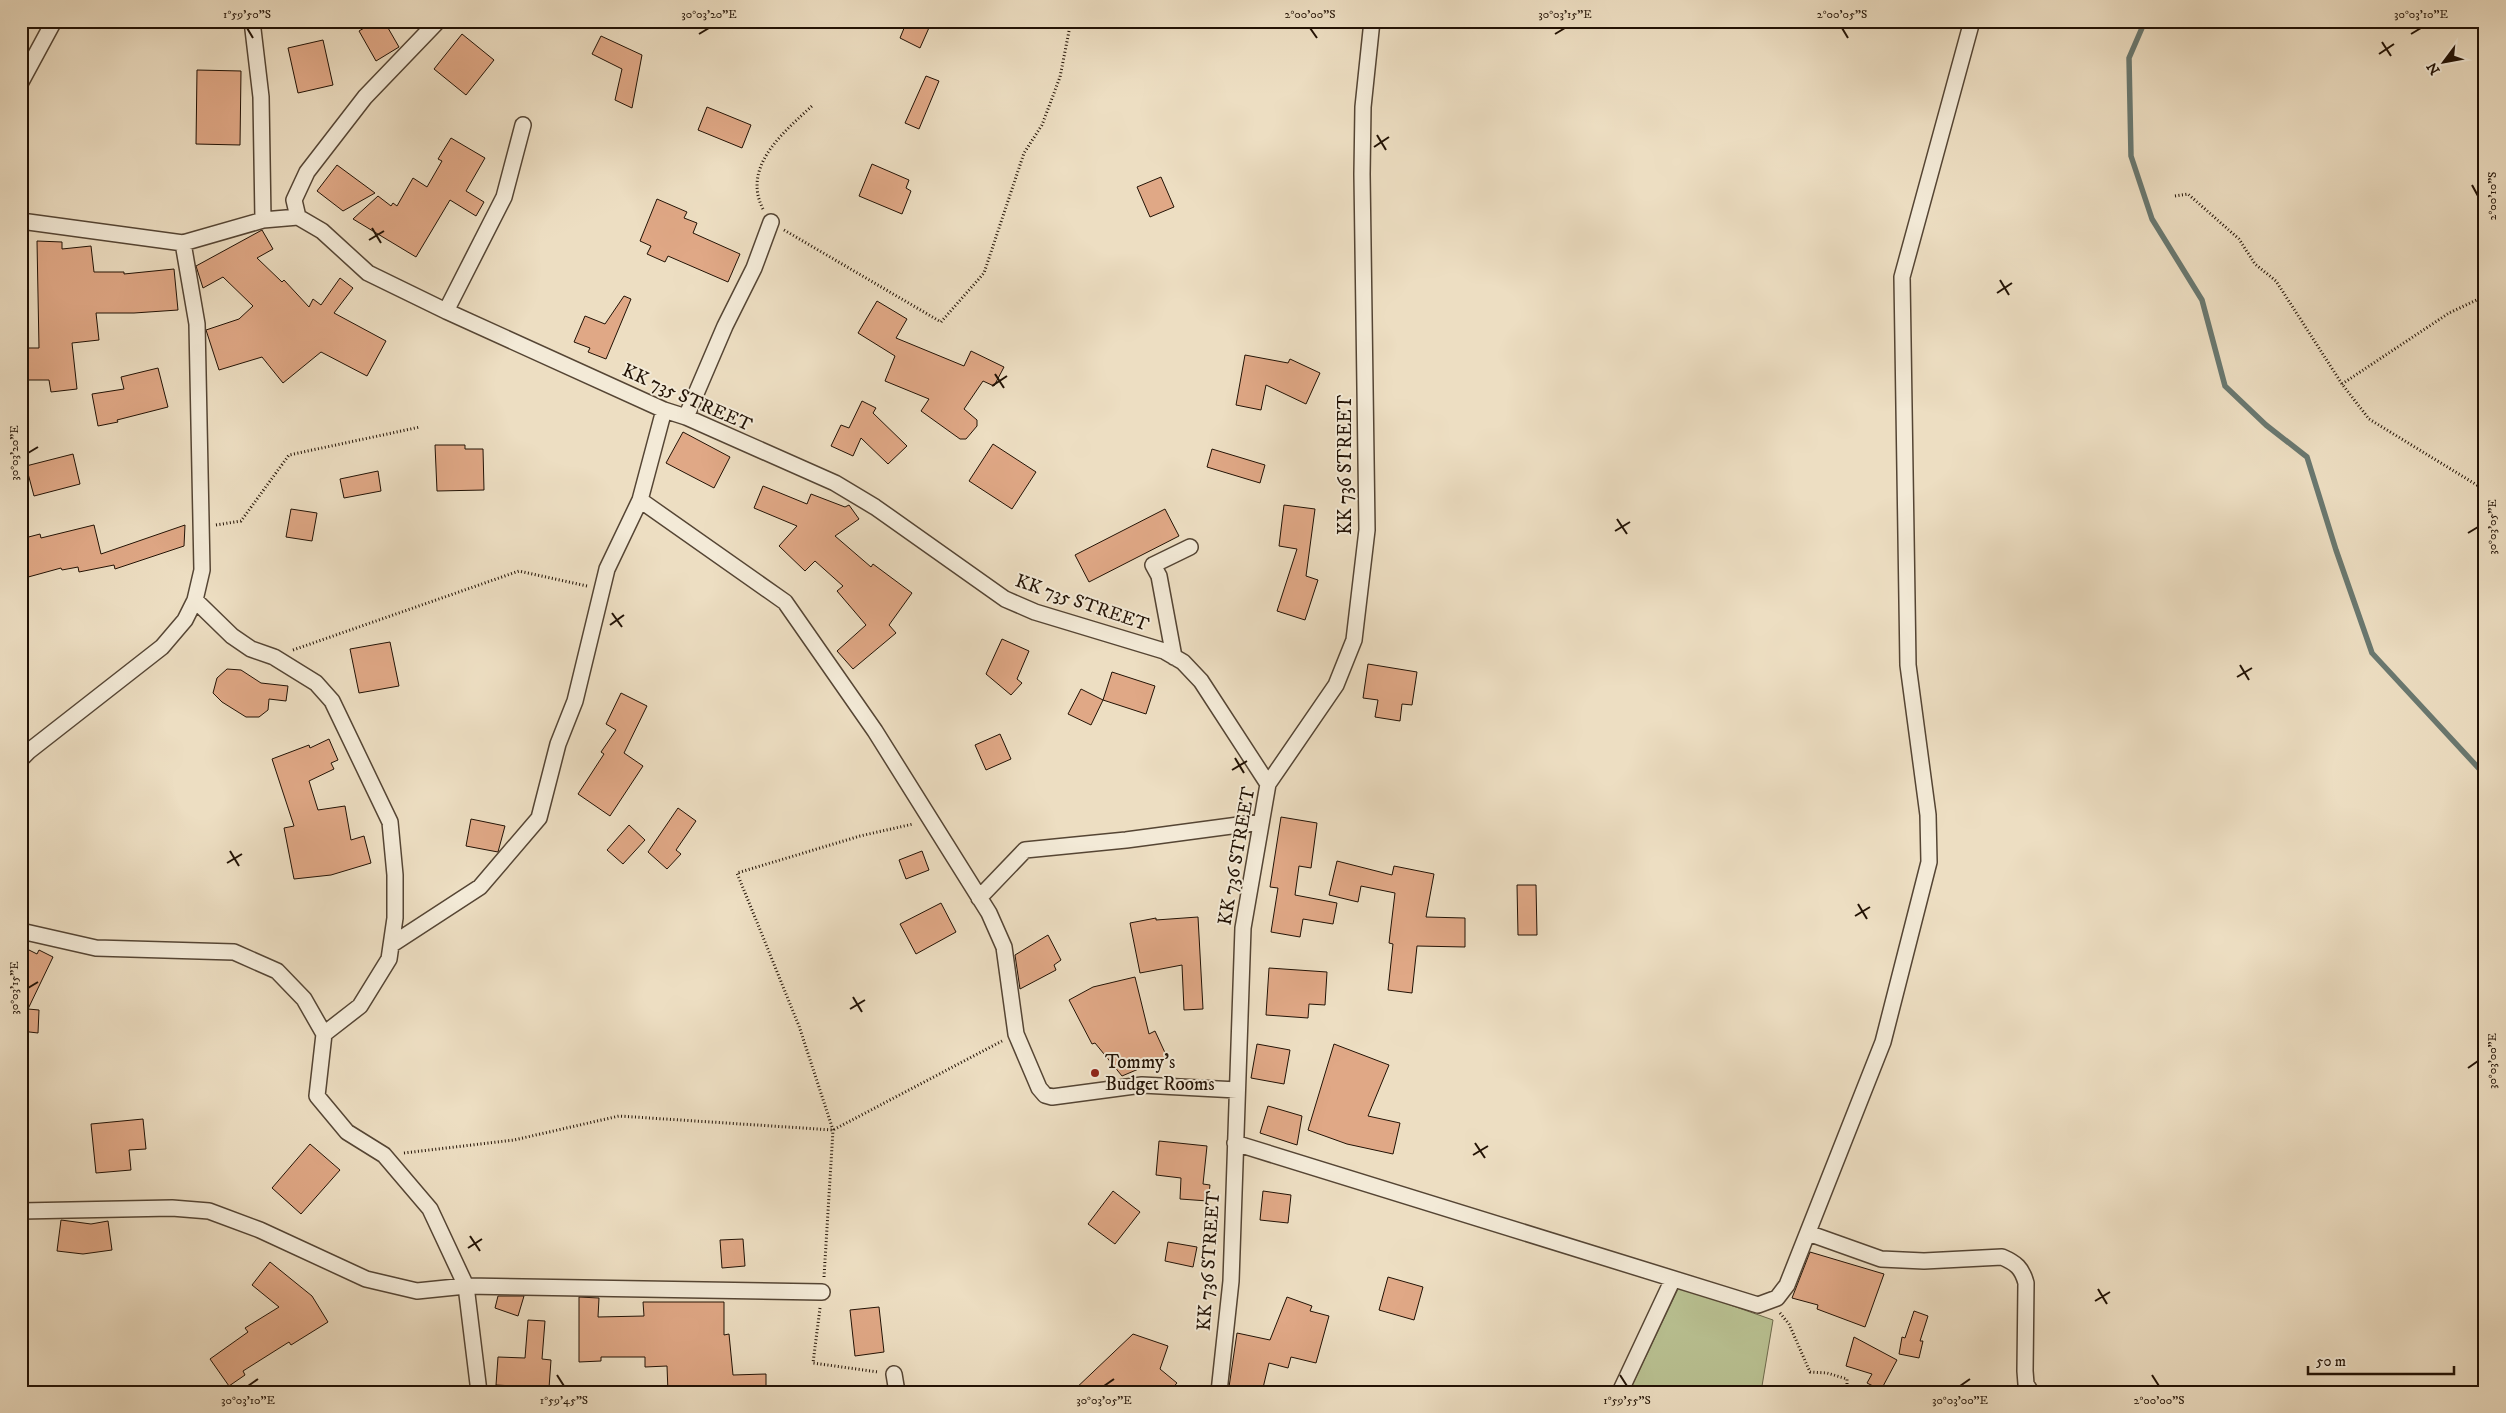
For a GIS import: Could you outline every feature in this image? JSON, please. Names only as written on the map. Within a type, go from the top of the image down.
[{"type":"street","points":[[21,82],[54,21]]},
{"type":"street","points":[[252,21],[261,97],[263,220]]},
{"type":"street","points":[[21,221],[183,243],[263,220],[298,217],[294,200],[307,172],[365,97],[438,21]]},
{"type":"street","name":"KK 736 STREET","points":[[1218,1392],[1231,1281],[1243,928],[1261,822],[1268,784],[1336,685],[1354,640],[1366,530],[1362,174],[1363,107],[1372,21]]},
{"type":"street","points":[[1235,1143],[1758,1305],[1777,1298],[1787,1285],[1883,1042],[1929,862],[1928,814],[1908,665],[1902,277],[1972,21]]},
{"type":"street","points":[[446,310],[504,197],[523,125]]},
{"type":"street","name":"KK 735 STREET","points":[[298,217],[322,231],[368,272],[664,410],[686,417],[835,484],[875,507],[1005,599],[1034,612],[1131,640],[1183,662],[1201,682],[1268,784]]},
{"type":"street","points":[[686,417],[725,326],[754,268],[770,222]]},
{"type":"street","points":[[21,759],[162,647],[185,620],[195,600],[202,570],[196,324],[183,243]]},
{"type":"street","points":[[391,944],[480,887],[538,818],[558,744],[575,701],[607,569],[640,500],[664,410]]},
{"type":"street","points":[[640,500],[785,602],[875,731],[979,898],[1004,948],[1016,1034],[1039,1088],[1045,1096],[1052,1098],[1142,1085],[1236,1090]]},
{"type":"street","points":[[1174,657],[1159,576],[1153,565],[1190,547]]},
{"type":"street","points":[[195,600],[232,636],[251,649],[274,656],[316,683],[332,701],[390,822],[395,875],[395,918],[389,958],[360,1006],[324,1034]]},
{"type":"street","points":[[979,898],[1025,850],[1126,840],[1261,822]]},
{"type":"street","points":[[21,931],[96,948],[234,952],[277,971],[304,999],[324,1034],[317,1096],[347,1132],[384,1155],[430,1209],[466,1286],[479,1392]]},
{"type":"street","points":[[21,1211],[172,1208],[209,1211],[260,1230],[366,1279],[417,1291],[466,1286],[822,1292]]},
{"type":"street","points":[[1808,1233],[1881,1259],[1924,1261],[2002,1256],[2014,1262],[2022,1270],[2026,1283],[2025,1371],[2026,1384],[2030,1392]]},
{"type":"street","points":[[1620,1392],[1673,1279]]},
{"type":"street","points":[[894,1374],[897,1392]]},
{"type":"path","points":[[813,106],[778,137],[759,170],[757,187],[761,206],[770,222],[941,322],[984,273],[1024,153],[1042,124],[1060,77],[1070,21]]},
{"type":"path","points":[[2175,196],[2188,194],[2239,239],[2255,264],[2276,281],[2342,384],[2369,419],[2485,490]]},
{"type":"path","points":[[2342,384],[2449,313],[2485,296]]},
{"type":"path","points":[[201,528],[241,521],[289,455],[420,427]]},
{"type":"path","points":[[274,656],[519,571],[603,590]]},
{"type":"path","points":[[894,1374],[814,1363],[822,1292],[833,1130],[799,1026],[737,873],[860,836],[931,820]]},
{"type":"path","points":[[384,1155],[514,1140],[619,1116],[833,1130],[1016,1034]]},
{"type":"path","points":[[1762,1303],[1781,1313],[1789,1324],[1810,1372],[1827,1372],[1847,1379],[1847,1392]]},
{"type":"green space","points":[[1679,1287],[1773,1320],[1761,1392],[1629,1392]]},
{"type":"building","points":[[376,21],[384,21],[399,47],[376,61],[359,31]]},
{"type":"building","points":[[907,21],[932,21],[920,48],[900,38]]},
{"type":"building","points":[[462,34],[494,60],[466,95],[434,69]]},
{"type":"building","points":[[601,36],[642,55],[632,108],[615,100],[622,69],[592,54]]},
{"type":"building","points":[[323,40],[333,85],[298,93],[288,48]]},
{"type":"building","points":[[197,70],[241,71],[240,145],[196,144]]},
{"type":"building","points":[[926,76],[939,81],[919,129],[905,123]]},
{"type":"building","points":[[707,107],[751,125],[742,148],[698,130]]},
{"type":"building","points":[[451,138],[485,158],[466,191],[484,202],[476,216],[450,200],[416,257],[353,219],[378,196],[391,206],[393,203],[397,206],[413,178],[427,187],[442,161],[438,159]]},
{"type":"building","points":[[872,164],[909,180],[906,188],[911,191],[902,214],[859,196]]},
{"type":"building","points":[[337,165],[375,193],[343,211],[317,191]]},
{"type":"building","points":[[1161,177],[1174,207],[1150,217],[1137,187]]},
{"type":"building","points":[[657,199],[687,212],[684,218],[697,223],[693,233],[740,254],[728,282],[668,256],[665,262],[647,254],[651,246],[640,241]]},
{"type":"building","points":[[262,230],[273,249],[257,258],[282,282],[284,280],[309,307],[313,299],[321,305],[340,278],[353,288],[334,313],[386,341],[367,376],[321,352],[283,383],[262,357],[219,370],[206,330],[239,319],[253,306],[223,277],[203,288],[196,266]]},
{"type":"building","points":[[37,241],[62,242],[62,249],[91,246],[94,272],[124,272],[124,274],[174,269],[178,310],[96,313],[99,340],[72,343],[77,389],[51,392],[49,380],[24,380],[23,348],[39,348]]},
{"type":"building","points":[[624,296],[631,299],[606,359],[588,352],[590,348],[574,342],[585,316],[605,324]]},
{"type":"building","points":[[877,301],[907,319],[896,338],[964,366],[971,351],[1004,367],[994,386],[983,381],[964,409],[977,420],[977,426],[966,439],[960,439],[921,411],[929,399],[885,381],[895,356],[858,333]]},
{"type":"building","points":[[1245,355],[1288,363],[1290,359],[1320,373],[1306,404],[1266,385],[1261,410],[1236,405]]},
{"type":"building","points":[[158,368],[168,407],[98,426],[92,394],[124,389],[121,377]]},
{"type":"building","points":[[862,401],[876,408],[873,413],[907,446],[888,464],[861,438],[853,456],[831,446],[841,425],[849,428]]},
{"type":"building","points":[[683,432],[730,457],[714,488],[666,463]]},
{"type":"building","points":[[993,444],[1036,472],[1012,509],[969,481]]},
{"type":"building","points":[[435,445],[465,445],[465,449],[483,449],[484,490],[437,491]]},
{"type":"building","points":[[1212,449],[1265,465],[1260,483],[1207,467]]},
{"type":"building","points":[[73,454],[80,484],[34,496],[26,466]]},
{"type":"building","points":[[378,471],[381,491],[344,498],[340,479]]},
{"type":"building","points":[[763,486],[807,504],[811,494],[845,507],[849,505],[859,519],[835,536],[871,567],[873,564],[912,593],[889,625],[896,633],[853,669],[837,651],[866,625],[837,591],[843,586],[815,561],[805,571],[779,546],[797,526],[754,508]]},
{"type":"building","points":[[1284,505],[1315,509],[1306,576],[1318,580],[1305,620],[1277,611],[1297,549],[1279,546]]},
{"type":"building","points":[[291,509],[317,513],[312,541],[286,537]]},
{"type":"building","points":[[1165,509],[1179,536],[1089,582],[1075,555]]},
{"type":"building","points":[[94,525],[101,554],[185,525],[184,546],[115,569],[114,565],[79,572],[78,567],[62,570],[61,568],[21,579],[21,539],[40,534],[41,538]]},
{"type":"building","points":[[1002,639],[1029,651],[1017,679],[1022,683],[1011,695],[986,674]]},
{"type":"building","points":[[390,642],[399,686],[359,693],[350,649]]},
{"type":"building","points":[[1368,664],[1417,672],[1412,705],[1402,704],[1400,721],[1375,717],[1378,700],[1363,698]]},
{"type":"building","points":[[227,669],[241,670],[261,683],[288,686],[286,701],[269,699],[268,710],[259,717],[246,717],[222,702],[213,693],[217,678]]},
{"type":"building","points":[[1112,672],[1155,686],[1146,714],[1103,700]]},
{"type":"building","points":[[1081,689],[1103,700],[1091,725],[1068,714]]},
{"type":"building","points":[[621,693],[647,706],[624,753],[643,766],[610,816],[578,794],[604,754],[601,752],[616,730],[606,724]]},
{"type":"building","points":[[1000,734],[1011,759],[986,770],[975,745]]},
{"type":"building","points":[[329,739],[338,760],[331,763],[334,769],[309,781],[318,810],[345,806],[351,840],[364,836],[371,863],[331,875],[294,879],[284,828],[294,826],[272,759],[309,745],[310,748]]},
{"type":"building","points":[[678,808],[696,821],[676,850],[681,854],[667,869],[648,852]]},
{"type":"building","points":[[1281,817],[1317,823],[1311,868],[1299,866],[1295,895],[1337,903],[1333,924],[1303,919],[1300,937],[1271,932],[1278,888],[1270,887]]},
{"type":"building","points":[[471,819],[505,826],[498,852],[466,846]]},
{"type":"building","points":[[629,825],[645,840],[623,864],[607,850]]},
{"type":"building","points":[[922,851],[929,870],[906,879],[899,860]]},
{"type":"building","points":[[1337,861],[1392,875],[1394,866],[1434,874],[1426,917],[1465,918],[1465,947],[1417,946],[1412,993],[1388,990],[1393,944],[1389,943],[1395,893],[1361,886],[1358,902],[1329,895]]},
{"type":"building","points":[[1517,885],[1536,885],[1537,935],[1518,935]]},
{"type":"building","points":[[941,903],[956,932],[916,954],[900,924]]},
{"type":"building","points":[[1198,917],[1203,1009],[1184,1010],[1182,965],[1140,973],[1130,923],[1156,918],[1156,920]]},
{"type":"building","points":[[1048,935],[1061,960],[1054,965],[1056,970],[1020,989],[1015,955]]},
{"type":"building","points":[[21,946],[37,954],[39,950],[53,957],[28,1009],[39,1010],[38,1033],[21,1031]]},
{"type":"building","points":[[1269,968],[1327,972],[1325,1005],[1309,1004],[1308,1018],[1266,1015]]},
{"type":"building","points":[[1135,977],[1149,1034],[1155,1031],[1167,1057],[1122,1076],[1095,1043],[1092,1044],[1069,1000],[1093,987]]},
{"type":"building","points":[[1257,1044],[1290,1050],[1284,1084],[1251,1078]]},
{"type":"building","points":[[1334,1044],[1389,1065],[1368,1116],[1400,1123],[1393,1154],[1347,1144],[1308,1130]]},
{"type":"building","points":[[1268,1106],[1302,1116],[1297,1145],[1260,1133]]},
{"type":"building","points":[[143,1119],[146,1149],[129,1150],[131,1170],[96,1173],[91,1124]]},
{"type":"building","points":[[1159,1141],[1207,1146],[1203,1184],[1210,1185],[1208,1201],[1180,1199],[1181,1178],[1156,1175]]},
{"type":"building","points":[[310,1144],[340,1170],[301,1214],[272,1188]]},
{"type":"building","points":[[1113,1191],[1140,1212],[1115,1244],[1088,1224]]},
{"type":"building","points":[[1263,1191],[1291,1195],[1288,1223],[1260,1220]]},
{"type":"building","points":[[61,1220],[91,1224],[108,1221],[112,1250],[83,1254],[57,1251]]},
{"type":"building","points":[[743,1239],[745,1266],[722,1268],[720,1240]]},
{"type":"building","points":[[1168,1242],[1197,1247],[1193,1267],[1165,1261]]},
{"type":"building","points":[[1810,1252],[1884,1274],[1865,1327],[1817,1309],[1818,1305],[1792,1298]]},
{"type":"building","points":[[270,1262],[312,1296],[328,1322],[291,1345],[289,1342],[243,1371],[245,1375],[229,1386],[210,1359],[248,1332],[245,1328],[279,1307],[252,1285]]},
{"type":"building","points":[[1388,1277],[1423,1287],[1414,1320],[1379,1310]]},
{"type":"building","points":[[498,1296],[524,1296],[518,1316],[495,1308]]},
{"type":"building","points":[[579,1297],[599,1298],[598,1317],[644,1316],[643,1302],[724,1302],[724,1335],[729,1334],[733,1375],[766,1374],[766,1392],[668,1392],[667,1366],[645,1367],[645,1357],[601,1357],[601,1361],[579,1362]]},
{"type":"building","points":[[1287,1297],[1312,1306],[1310,1311],[1329,1316],[1316,1363],[1291,1357],[1288,1368],[1269,1363],[1262,1392],[1249,1392],[1229,1387],[1237,1333],[1270,1340]]},
{"type":"building","points":[[879,1307],[884,1352],[855,1356],[850,1310]]},
{"type":"building","points":[[1914,1311],[1928,1316],[1920,1341],[1923,1341],[1919,1358],[1899,1354],[1902,1337],[1905,1338]]},
{"type":"building","points":[[528,1320],[545,1321],[542,1359],[551,1360],[549,1388],[496,1385],[498,1357],[525,1358]]},
{"type":"building","points":[[1133,1334],[1168,1346],[1160,1369],[1177,1383],[1169,1392],[1072,1392]]},
{"type":"building","points":[[1854,1337],[1897,1360],[1881,1390],[1867,1383],[1872,1374],[1846,1366]]},
{"type":"waterway","points":[[2145,21],[2129,58],[2131,156],[2152,219],[2202,300],[2225,386],[2266,425],[2307,457],[2336,550],[2372,653],[2484,774],[2485,791]]},
{"type":"place","name":"Tommy’s Budget Rooms","points":[[1095,1073]]}]
